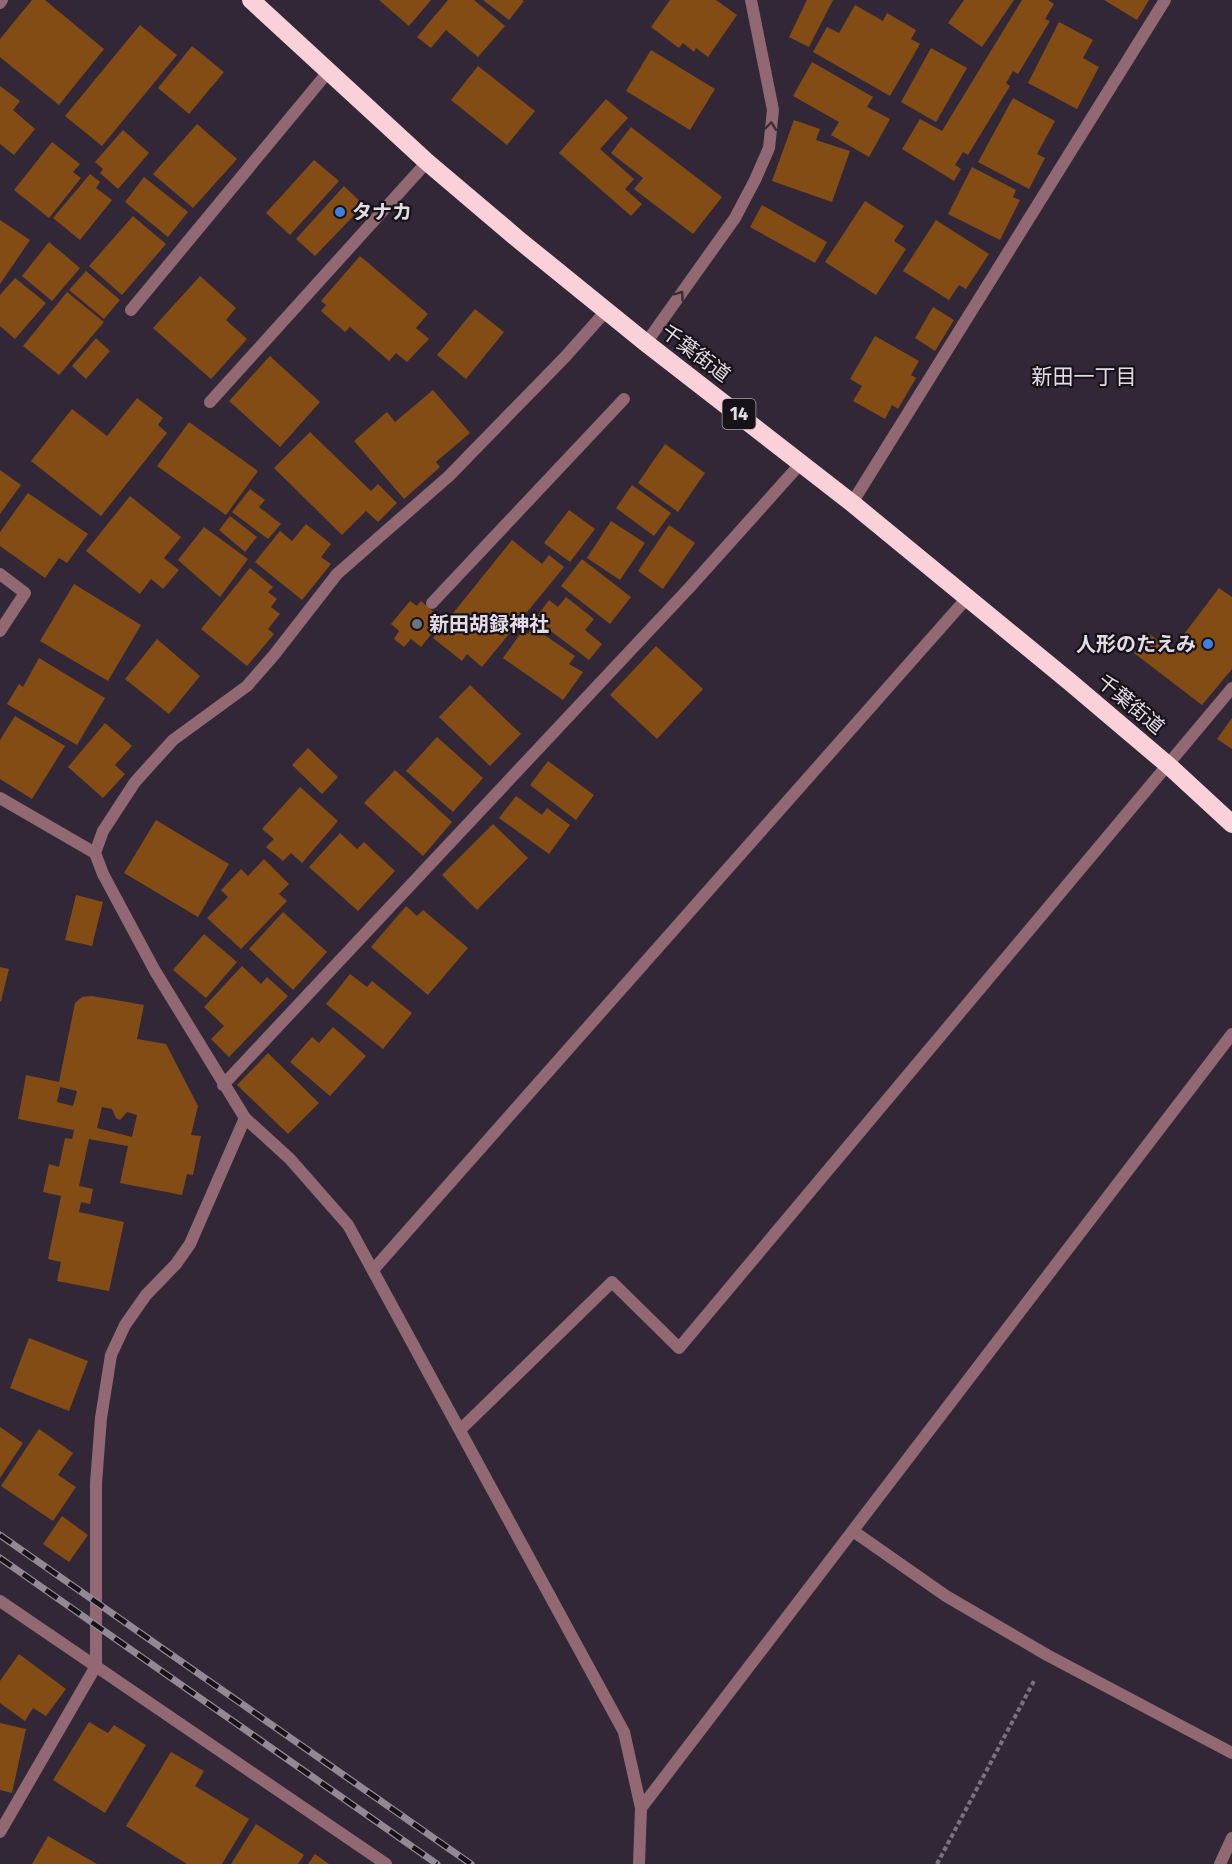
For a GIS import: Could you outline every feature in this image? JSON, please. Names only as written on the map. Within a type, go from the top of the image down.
[{"type":"highway","name":"千葉街道","points":[[251,0],[426,162],[646,343],[852,502],[1168,765],[1232,824]]},
{"type":"street","points":[[646,343],[735,218],[769,148],[773,110],[751,0]]},
{"type":"street","points":[[852,502],[1165,0]]},
{"type":"street","points":[[131,310],[328,72]]},
{"type":"street","points":[[210,402],[426,162]]},
{"type":"street","points":[[95,853],[103,831],[135,782],[173,740],[247,686],[337,574],[449,476],[565,357],[606,311]]},
{"type":"street","points":[[432,603],[624,399]]},
{"type":"street","points":[[223,1085],[690,586],[802,462]]},
{"type":"street","points":[[0,574],[25,593],[0,631]]},
{"type":"street","points":[[373,1270],[967,598]]},
{"type":"street","points":[[460,1430],[612,1282],[679,1348],[1232,688]]},
{"type":"street","points":[[0,798],[95,853],[103,874],[155,971],[245,1118],[290,1159],[348,1225],[624,1732],[641,1808],[639,1864]]},
{"type":"street","points":[[641,1808],[1232,1034]]},
{"type":"street","points":[[0,1832],[96,1666],[96,1483],[101,1418],[111,1355],[125,1325],[146,1295],[176,1264],[190,1244],[245,1118]]},
{"type":"street","points":[[853,1531],[946,1596],[1047,1656],[1232,1753]]},
{"type":"street","points":[[0,1601],[386,1864]]},
{"type":"street","points":[[1220,1864],[1232,1838]]},
{"type":"path","points":[[938,1864],[1047,1656]]},
{"type":"building","points":[[32,0],[45,0],[104,49],[59,105],[0,57],[0,39]]},
{"type":"building","points":[[379,0],[431,0],[409,26]]},
{"type":"building","points":[[448,0],[474,0],[505,26],[478,57],[446,30],[431,48],[417,37]]},
{"type":"building","points":[[483,0],[522,0],[524,1],[509,20]]},
{"type":"building","points":[[670,0],[716,0],[737,15],[708,57],[696,48],[694,52],[683,43],[679,48],[651,27]]},
{"type":"building","points":[[807,0],[833,0],[809,47],[789,37]]},
{"type":"building","points":[[964,0],[1014,0],[982,47],[948,23]]},
{"type":"building","points":[[1022,0],[1048,0],[1054,4],[1045,19],[1050,21],[1018,74],[1013,71],[1006,83],[1010,86],[968,155],[963,152],[955,165],[961,169],[954,181],[902,149],[920,119],[942,131]]},
{"type":"building","points":[[1104,0],[1149,0],[1137,20]]},
{"type":"building","points":[[855,5],[883,21],[887,13],[916,30],[911,39],[920,44],[890,96],[813,52],[827,27],[839,33]]},
{"type":"building","points":[[1059,22],[1093,40],[1083,58],[1099,67],[1077,109],[1028,83]]},
{"type":"building","points":[[140,25],[177,55],[102,146],[65,116]]},
{"type":"building","points":[[192,46],[224,72],[189,114],[158,88]]},
{"type":"building","points":[[931,48],[967,68],[936,122],[901,102]]},
{"type":"building","points":[[651,50],[715,89],[690,130],[626,91]]},
{"type":"building","points":[[812,62],[873,97],[867,107],[890,119],[869,157],[831,135],[839,122],[793,96]]},
{"type":"building","points":[[478,66],[535,111],[507,145],[451,100]]},
{"type":"building","points":[[0,86],[20,101],[13,110],[35,129],[14,155],[0,144]]},
{"type":"building","points":[[1013,98],[1055,121],[1037,154],[1045,158],[1029,189],[978,162]]},
{"type":"building","points":[[606,99],[628,118],[600,149],[634,179],[625,189],[642,204],[631,216],[559,153]]},
{"type":"building","points":[[794,120],[820,129],[816,140],[850,151],[832,202],[772,181]]},
{"type":"building","points":[[197,124],[237,159],[193,208],[153,174]]},
{"type":"building","points":[[631,127],[722,197],[693,234],[634,189],[643,178],[611,153]]},
{"type":"building","points":[[123,130],[149,153],[118,189],[100,173],[103,169],[95,162]]},
{"type":"building","points":[[52,142],[80,164],[73,172],[81,178],[49,218],[14,190]]},
{"type":"building","points":[[314,160],[339,181],[290,235],[266,213]]},
{"type":"building","points":[[972,167],[1016,190],[1013,197],[1020,200],[1000,240],[948,214]]},
{"type":"building","points":[[90,174],[100,182],[96,188],[112,200],[80,240],[53,218]]},
{"type":"building","points":[[144,177],[188,212],[168,237],[125,202]]},
{"type":"building","points":[[344,186],[364,205],[315,256],[296,239]]},
{"type":"building","points":[[865,201],[904,226],[894,241],[906,249],[876,295],[825,262]]},
{"type":"building","points":[[762,205],[827,242],[815,263],[750,227]]},
{"type":"building","points":[[133,216],[166,244],[122,295],[89,266]]},
{"type":"building","points":[[0,220],[30,240],[0,284]]},
{"type":"building","points":[[936,220],[989,254],[966,289],[959,285],[949,300],[903,271]]},
{"type":"building","points":[[49,242],[80,268],[52,301],[22,276]]},
{"type":"building","points":[[360,256],[428,314],[416,328],[429,339],[407,362],[396,353],[389,361],[350,327],[345,332],[321,311],[326,305],[321,301]]},
{"type":"building","points":[[86,271],[120,300],[104,319],[69,290]]},
{"type":"building","points":[[200,276],[236,308],[226,320],[247,339],[211,379],[153,328]]},
{"type":"building","points":[[15,278],[46,303],[15,339],[0,326],[0,295]]},
{"type":"building","points":[[67,292],[104,322],[59,375],[23,346]]},
{"type":"building","points":[[933,307],[954,320],[935,351],[915,338]]},
{"type":"building","points":[[475,309],[504,332],[466,379],[437,355]]},
{"type":"building","points":[[875,336],[919,361],[911,375],[916,378],[898,409],[892,405],[885,419],[853,401],[862,386],[850,379]]},
{"type":"building","points":[[96,338],[110,351],[86,379],[72,366]]},
{"type":"building","points":[[270,356],[320,402],[280,447],[229,401]]},
{"type":"building","points":[[433,390],[470,433],[436,462],[440,467],[404,499],[354,441],[387,412],[395,422]]},
{"type":"building","points":[[137,398],[163,418],[158,425],[167,433],[101,516],[31,461],[72,409],[107,436]]},
{"type":"building","points":[[189,422],[258,471],[226,515],[157,466]]},
{"type":"building","points":[[310,432],[371,491],[378,484],[397,503],[378,522],[366,511],[342,535],[274,468]]},
{"type":"building","points":[[665,444],[705,473],[678,512],[638,483]]},
{"type":"building","points":[[0,470],[21,485],[0,514]]},
{"type":"building","points":[[632,485],[671,513],[654,536],[616,508]]},
{"type":"building","points":[[250,489],[265,500],[259,507],[281,524],[268,539],[232,512]]},
{"type":"building","points":[[28,493],[88,534],[67,563],[59,558],[45,578],[0,546],[0,532]]},
{"type":"building","points":[[130,496],[181,537],[164,558],[179,570],[163,589],[151,579],[140,594],[86,551]]},
{"type":"building","points":[[569,510],[595,529],[570,562],[544,543]]},
{"type":"building","points":[[230,516],[257,537],[245,552],[219,530]]},
{"type":"building","points":[[611,521],[645,543],[620,580],[587,558]]},
{"type":"building","points":[[306,524],[331,544],[321,557],[331,564],[302,600],[255,562],[280,531],[292,541]]},
{"type":"building","points":[[669,525],[695,543],[663,589],[638,571]]},
{"type":"building","points":[[204,527],[248,559],[220,597],[178,560]]},
{"type":"building","points":[[512,540],[542,564],[549,555],[564,567],[482,667],[467,654],[462,661],[433,638]]},
{"type":"building","points":[[582,559],[631,597],[610,624],[561,586]]},
{"type":"building","points":[[250,568],[273,587],[268,592],[277,599],[271,607],[280,614],[268,629],[274,634],[247,666],[201,629]]},
{"type":"building","points":[[74,584],[141,625],[108,681],[40,641]]},
{"type":"building","points":[[1219,588],[1232,597],[1232,669],[1202,705],[1134,653],[1149,634],[1172,650]]},
{"type":"building","points":[[566,597],[594,619],[585,630],[602,644],[589,660],[535,619],[549,600],[558,607]]},
{"type":"building","points":[[410,601],[417,606],[421,601],[436,614],[433,618],[440,623],[421,647],[411,639],[404,647],[394,639],[399,631],[391,624]]},
{"type":"building","points":[[533,627],[575,656],[569,664],[583,672],[563,700],[503,658],[523,630],[528,634]]},
{"type":"building","points":[[157,639],[200,676],[169,714],[125,679]]},
{"type":"building","points":[[656,646],[703,689],[657,739],[610,695]]},
{"type":"building","points":[[39,658],[105,698],[77,745],[7,704],[19,684],[23,687]]},
{"type":"building","points":[[470,685],[521,734],[490,766],[439,717]]},
{"type":"building","points":[[15,716],[65,746],[32,799],[0,779],[0,740]]},
{"type":"building","points":[[1232,718],[1232,749],[1217,739]]},
{"type":"building","points":[[105,723],[132,746],[115,765],[125,774],[103,798],[68,767]]},
{"type":"building","points":[[437,737],[483,778],[453,812],[406,771]]},
{"type":"building","points":[[308,748],[338,777],[322,794],[292,765]]},
{"type":"building","points":[[548,761],[594,795],[576,820],[530,785]]},
{"type":"building","points":[[395,770],[452,822],[423,856],[364,803]]},
{"type":"building","points":[[300,787],[338,821],[302,863],[291,853],[283,861],[266,847],[274,839],[262,829]]},
{"type":"building","points":[[516,796],[542,815],[547,808],[570,825],[549,854],[499,818]]},
{"type":"building","points":[[156,820],[229,864],[198,917],[124,873]]},
{"type":"building","points":[[493,824],[528,858],[477,910],[442,875]]},
{"type":"building","points":[[340,833],[357,849],[364,842],[395,871],[358,911],[309,867]]},
{"type":"building","points":[[264,859],[289,884],[279,894],[287,901],[241,949],[207,918],[228,897],[221,890],[241,869],[248,876]]},
{"type":"building","points":[[76,895],[103,902],[92,946],[65,940]]},
{"type":"building","points":[[406,906],[417,916],[423,910],[468,948],[428,995],[371,947]]},
{"type":"building","points":[[283,912],[327,952],[293,990],[249,949]]},
{"type":"building","points":[[204,934],[237,962],[206,998],[173,970]]},
{"type":"building","points":[[242,966],[261,984],[267,977],[288,996],[229,1057],[211,1039],[224,1026],[204,1007]]},
{"type":"building","points":[[0,967],[9,969],[1,1001],[0,1001]]},
{"type":"building","points":[[350,974],[367,987],[372,981],[412,1013],[383,1049],[326,1004]]},
{"type":"building","points":[[92,996],[144,1005],[137,1039],[166,1044],[198,1106],[191,1135],[201,1136],[193,1175],[187,1174],[182,1195],[120,1183],[128,1146],[89,1139],[79,1186],[93,1189],[90,1204],[81,1202],[79,1212],[124,1222],[109,1291],[57,1281],[61,1262],[48,1259],[61,1196],[43,1192],[49,1164],[59,1167],[65,1138],[72,1139],[74,1130],[18,1119],[26,1075],[59,1082],[75,1003],[82,997]],"holes":[[[60,1087],[77,1091],[73,1106],[57,1102]],[[102,1107],[112,1109],[116,1118],[120,1120],[127,1112],[137,1115],[132,1137],[97,1128]]]},
{"type":"building","points":[[333,1027],[366,1056],[330,1096],[290,1062],[312,1037],[319,1043]]},
{"type":"building","points":[[268,1053],[319,1103],[288,1134],[237,1085]]},
{"type":"building","points":[[29,1338],[88,1361],[69,1411],[10,1388]]},
{"type":"building","points":[[0,1427],[23,1443],[0,1478]]},
{"type":"building","points":[[39,1429],[73,1453],[58,1475],[76,1487],[53,1521],[1,1486]]},
{"type":"building","points":[[62,1516],[88,1535],[69,1562],[43,1544]]},
{"type":"building","points":[[19,1654],[66,1689],[46,1716],[33,1708],[25,1721],[0,1703],[0,1681]]},
{"type":"building","points":[[89,1722],[108,1733],[114,1725],[146,1745],[105,1813],[53,1780]]},
{"type":"building","points":[[0,1723],[26,1729],[12,1793],[0,1790]]},
{"type":"building","points":[[171,1752],[204,1771],[195,1786],[249,1819],[222,1864],[187,1864],[126,1826]]},
{"type":"building","points":[[256,1824],[304,1855],[298,1864],[231,1864]]},
{"type":"building","points":[[48,1836],[97,1864],[32,1864]]},
{"type":"building","points":[[315,1854],[329,1864],[308,1864]]},
{"type":"railway","points":[[0,1535],[471,1864]]},
{"type":"railway","points":[[0,1558],[437,1864]]},
{"type":"place","name":"タナカ","points":[[340,212]]},
{"type":"place","name":"新田胡録神社","points":[[417,624]]},
{"type":"place","name":"人形のたえみ","points":[[1208,644]]},
{"type":"district","name":"新田一丁目","points":[[1084,377]]}]
